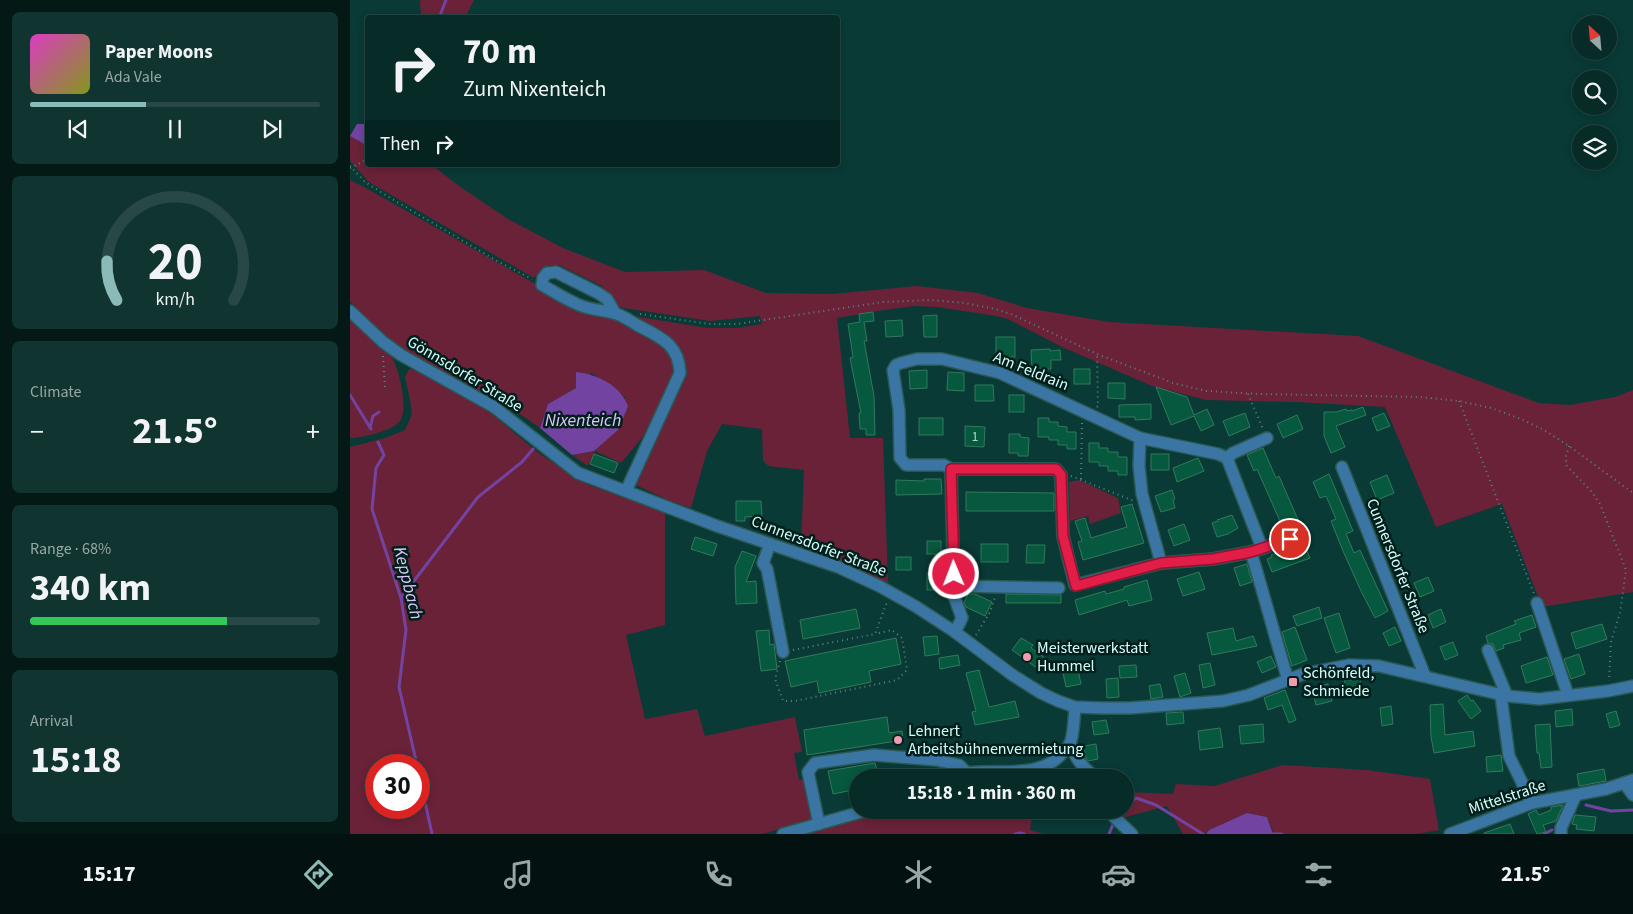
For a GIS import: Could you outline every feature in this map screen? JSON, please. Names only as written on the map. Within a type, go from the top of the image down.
[{"type":"street","points":[[615,313],[607,298],[556,272],[545,275],[542,285],[580,305],[597,311],[615,313],[657,336],[670,345],[675,352],[680,373],[622,490]]},
{"type":"street","name":"Gönnsdorfer Straße","points":[[350,310],[383,342],[401,355],[494,407],[578,473],[622,490]]},
{"type":"street","name":"Am Feldrain","points":[[951,469],[944,465],[906,465],[900,458],[899,410],[893,370],[896,365],[917,359],[942,359],[1000,372],[1140,438],[1218,454],[1227,458]]},
{"type":"street","points":[[1140,438],[1139,466],[1142,494],[1161,563]]},
{"type":"street","points":[[1267,438],[1233,453],[1227,458],[1257,550],[1272,627],[1288,680]]},
{"type":"street","name":"Cunnersdorfer Straße","points":[[1342,467],[1425,676]]},
{"type":"street","points":[[954,632],[962,618],[954,596],[951,469],[1056,469],[1061,475],[1063,536],[1076,586],[1161,563],[1213,559],[1257,550],[1290,539]]},
{"type":"street","name":"Cunnersdorfer Straße","points":[[622,490],[700,520],[838,567],[892,592],[971,643],[1011,674],[1042,693],[1058,701],[1075,706],[1130,708],[1223,701],[1249,695],[1314,672],[1349,665],[1379,666],[1504,696],[1539,699],[1608,691],[1633,686]]},
{"type":"street","points":[[770,544],[763,563],[767,569],[783,652]]},
{"type":"street","points":[[954,586],[1059,588]]},
{"type":"street","points":[[1537,603],[1568,695]]},
{"type":"street","points":[[1488,650],[1504,696],[1509,756],[1532,803]]},
{"type":"street","points":[[1032,769],[1050,763],[1061,755],[1070,742],[1075,706]]},
{"type":"street","points":[[1070,742],[1081,766],[1085,769]]},
{"type":"street","points":[[819,824],[808,772],[815,763],[874,755],[936,760],[958,765],[963,769]]},
{"type":"street","name":"Mittelstraße","points":[[1450,834],[1532,803],[1606,789],[1629,781],[1633,795]]},
{"type":"street","points":[[1561,834],[1561,828],[1576,795]]},
{"type":"street","points":[[783,834],[849,815]]},
{"type":"street","points":[[1118,819],[1132,834]]},
{"type":"path","points":[[365,160],[351,167],[365,182],[497,261],[542,285]]},
{"type":"path","points":[[637,313],[709,324],[737,324],[883,302],[931,300],[965,303],[1011,314],[1097,354],[1173,384],[1206,391],[1248,394],[1420,397],[1459,401],[1491,408],[1521,418],[1544,430],[1633,493]]},
{"type":"path","points":[[1081,479],[1086,412],[1098,406],[1097,354]]},
{"type":"path","points":[[383,358],[385,388]]},
{"type":"path","points":[[1248,394],[1267,438]]},
{"type":"path","points":[[1459,401],[1537,603]]},
{"type":"path","points":[[1569,446],[1566,465],[1592,491],[1600,504],[1626,570],[1620,613],[1611,642],[1608,691]]},
{"type":"path","points":[[1061,478],[1072,476],[1146,506]]},
{"type":"path","points":[[971,643],[990,612],[997,588]]},
{"type":"path","points":[[875,634],[892,592]]},
{"type":"path","points":[[892,630],[902,638],[907,670],[897,680],[795,701],[783,701],[776,679],[783,652],[875,634],[892,630]]},
{"type":"shaded area","points":[[420,0],[474,0],[466,15],[421,15]]},
{"type":"shaded area","points":[[350,136],[365,144],[365,167],[435,167],[508,219],[563,248],[625,272],[704,270],[766,293],[832,294],[917,286],[978,293],[1027,308],[1109,322],[1358,336],[1539,403],[1569,405],[1615,397],[1633,390],[1633,592],[1542,607],[1502,504],[1436,527],[1385,407],[1297,402],[1206,400],[1152,386],[1062,347],[1008,319],[937,307],[914,306],[837,318],[850,438],[883,438],[888,583],[845,563],[801,549],[804,470],[768,466],[763,460],[762,429],[722,424],[707,451],[691,508],[636,485],[685,376],[685,364],[681,354],[628,315],[707,328],[736,328],[762,324],[760,316],[710,321],[617,307],[602,286],[559,265],[550,265],[542,269],[534,278],[369,182],[350,161]]},
{"type":"shaded area","points":[[350,180],[539,286],[616,319],[662,344],[670,354],[674,368],[672,381],[642,438],[621,463],[595,451],[625,398],[611,385],[591,373],[576,388],[548,404],[540,428],[498,401],[413,357],[385,335],[350,302]]},
{"type":"shaded area","points":[[350,318],[392,357],[400,380],[404,408],[400,421],[391,428],[362,437],[350,438]]},
{"type":"shaded area","points":[[409,369],[415,370],[487,410],[537,452],[589,485],[665,512],[665,625],[626,635],[645,719],[697,709],[705,736],[795,717],[802,752],[794,753],[799,780],[806,779],[813,812],[811,820],[762,834],[350,834],[350,447],[385,438],[405,430],[412,414],[405,377]]},
{"type":"shaded area","points":[[595,451],[588,466],[572,455]]},
{"type":"shaded area","points":[[1079,480],[1118,498],[1121,513],[1090,524],[1088,516],[1070,521],[1069,482]]},
{"type":"shaded area","points":[[1283,765],[1367,770],[1430,779],[1439,830],[1417,834],[1274,834],[1267,817],[1247,813],[1209,830],[1205,834],[1183,834],[1167,806],[1134,815],[1134,792],[1173,794],[1176,784],[1214,786]]},
{"type":"shaded area","points":[[849,819],[1032,819],[1030,830],[1044,834],[796,834]]},
{"type":"water","points":[[357,124],[365,124],[365,144],[350,136]]},
{"type":"water","name":"Nixenteich","points":[[576,372],[592,375],[607,382],[619,392],[628,406],[619,429],[594,451],[572,455],[540,428],[548,404],[576,388]]},
{"type":"water","points":[[1247,813],[1267,817],[1273,834],[1206,834],[1209,830]]},
{"type":"building","points":[[873,312],[874,321],[864,322],[867,341],[864,341],[874,396],[875,435],[866,435],[866,429],[860,429],[859,413],[861,413],[850,358],[853,357],[848,324],[860,322],[859,314]]},
{"type":"building","points":[[937,315],[937,337],[924,337],[923,316]]},
{"type":"building","points":[[902,320],[903,336],[886,337],[885,321]]},
{"type":"building","points":[[996,337],[1015,337],[1015,357],[996,357]]},
{"type":"building","points":[[1050,349],[1050,351],[1060,350],[1061,360],[1051,360],[1051,369],[1032,370],[1031,350]]},
{"type":"building","points":[[1074,369],[1090,369],[1090,384],[1074,384]]},
{"type":"building","points":[[927,370],[927,388],[910,389],[909,371]]},
{"type":"building","points":[[948,372],[964,373],[964,391],[947,390]]},
{"type":"building","points":[[1108,383],[1125,383],[1125,399],[1108,398]]},
{"type":"building","points":[[975,385],[993,385],[994,401],[975,401]]},
{"type":"building","points":[[1156,387],[1187,397],[1194,415],[1207,409],[1214,425],[1201,431],[1194,416],[1171,425]]},
{"type":"building","points":[[1009,395],[1024,395],[1024,412],[1009,412]]},
{"type":"building","points":[[1151,404],[1151,419],[1135,420],[1135,417],[1119,417],[1119,405]]},
{"type":"building","points":[[1363,407],[1366,415],[1336,426],[1345,447],[1331,453],[1324,436],[1324,412],[1336,412],[1346,409],[1347,411],[1352,411]]},
{"type":"building","points":[[1245,413],[1250,427],[1229,436],[1223,421]]},
{"type":"building","points":[[1384,413],[1390,426],[1377,431],[1372,418]]},
{"type":"building","points":[[1297,415],[1303,429],[1283,438],[1277,424]]},
{"type":"building","points":[[919,418],[943,418],[943,435],[919,435]]},
{"type":"building","points":[[1038,418],[1049,418],[1049,422],[1058,422],[1058,426],[1067,427],[1067,432],[1076,432],[1076,449],[1067,449],[1067,445],[1058,445],[1058,440],[1049,440],[1049,437],[1038,437]]},
{"type":"building","points":[[965,426],[985,427],[984,447],[965,446]]},
{"type":"building","points":[[1009,434],[1020,434],[1020,437],[1029,438],[1028,456],[1018,456],[1018,453],[1009,453]]},
{"type":"building","points":[[1089,443],[1099,443],[1099,448],[1108,448],[1108,452],[1118,452],[1118,457],[1127,457],[1127,475],[1118,475],[1118,471],[1108,471],[1108,466],[1099,466],[1099,462],[1089,462]]},
{"type":"building","points":[[1263,448],[1276,478],[1279,476],[1299,522],[1283,528],[1257,469],[1254,471],[1247,455]]},
{"type":"building","points":[[594,454],[618,463],[614,473],[590,464]]},
{"type":"building","points":[[1151,454],[1169,454],[1169,470],[1151,470]]},
{"type":"building","points":[[1198,458],[1204,471],[1177,482],[1173,468]]},
{"type":"building","points":[[1329,474],[1353,531],[1346,534],[1354,553],[1360,550],[1388,611],[1375,618],[1343,551],[1331,521],[1336,519],[1326,496],[1320,498],[1313,482]]},
{"type":"building","points":[[1387,475],[1394,493],[1377,500],[1370,482]]},
{"type":"building","points":[[924,479],[941,479],[942,494],[896,495],[896,480],[924,481]]},
{"type":"building","points":[[1172,490],[1175,508],[1161,512],[1155,496]]},
{"type":"building","points":[[966,492],[1054,493],[1054,511],[966,511]]},
{"type":"building","points":[[736,501],[761,501],[762,516],[745,517],[745,521],[736,521]]},
{"type":"building","points":[[1132,504],[1144,543],[1083,560],[1078,542],[1082,541],[1075,521],[1085,518],[1091,538],[1127,527],[1121,507]]},
{"type":"building","points":[[1232,515],[1238,528],[1228,534],[1217,537],[1212,523]]},
{"type":"building","points":[[1184,524],[1190,540],[1174,546],[1168,530]]},
{"type":"building","points":[[695,537],[717,544],[713,556],[691,549]]},
{"type":"building","points":[[927,541],[941,541],[941,554],[927,554]]},
{"type":"building","points":[[981,544],[1008,544],[1008,562],[981,562]]},
{"type":"building","points":[[1027,545],[1045,545],[1044,563],[1026,563]]},
{"type":"building","points":[[1299,545],[1300,547],[1304,545],[1310,558],[1272,572],[1267,559],[1272,557],[1271,555]]},
{"type":"building","points":[[742,551],[756,556],[746,582],[756,581],[757,603],[736,604],[735,567]]},
{"type":"building","points":[[896,557],[911,557],[911,570],[896,570]]},
{"type":"building","points":[[1247,564],[1252,582],[1240,586],[1234,568]]},
{"type":"building","points":[[1199,572],[1205,589],[1183,596],[1177,579]]},
{"type":"building","points":[[927,573],[940,573],[940,590],[927,590]]},
{"type":"building","points":[[1428,577],[1434,591],[1420,597],[1414,583]]},
{"type":"building","points":[[1147,580],[1152,600],[1129,606],[1127,600],[1079,615],[1075,600],[1105,591],[1106,594],[1124,589],[1124,587]]},
{"type":"building","points":[[968,594],[975,594],[992,602],[985,616],[966,607],[964,603]]},
{"type":"building","points":[[1006,594],[1061,595],[1061,603],[1006,603]]},
{"type":"building","points":[[1319,607],[1322,618],[1297,626],[1293,616]]},
{"type":"building","points":[[856,609],[860,628],[803,639],[800,620]]},
{"type":"building","points":[[1441,609],[1446,622],[1433,628],[1428,615]]},
{"type":"building","points":[[1339,613],[1350,648],[1336,653],[1324,618]]},
{"type":"building","points":[[1532,615],[1536,627],[1519,633],[1521,640],[1503,645],[1504,648],[1496,651],[1493,644],[1488,643],[1486,636],[1516,624],[1514,621]]},
{"type":"building","points":[[1602,624],[1607,639],[1576,649],[1571,633]]},
{"type":"building","points":[[1295,627],[1307,660],[1292,666],[1282,632]]},
{"type":"building","points":[[1395,627],[1401,641],[1389,646],[1383,633]]},
{"type":"building","points":[[1233,628],[1236,641],[1253,636],[1257,646],[1212,655],[1207,633]]},
{"type":"building","points":[[769,630],[770,645],[774,644],[777,669],[761,671],[756,631]]},
{"type":"building","points":[[937,636],[939,654],[925,656],[923,637]]},
{"type":"building","points":[[896,638],[901,664],[869,671],[871,682],[819,693],[817,681],[791,687],[785,661]]},
{"type":"building","points":[[1021,638],[1033,645],[1031,648],[1045,658],[1037,668],[1012,650]]},
{"type":"building","points":[[1453,642],[1458,655],[1445,660],[1440,647]]},
{"type":"building","points":[[1579,654],[1585,674],[1571,679],[1564,659]]},
{"type":"building","points":[[958,655],[960,665],[940,669],[939,658]]},
{"type":"building","points":[[1271,656],[1276,667],[1262,673],[1257,662]]},
{"type":"building","points":[[1547,657],[1553,675],[1526,683],[1521,666]]},
{"type":"building","points":[[1210,663],[1215,685],[1203,688],[1199,665]]},
{"type":"building","points":[[1136,665],[1137,677],[1120,678],[1119,666]]},
{"type":"building","points":[[979,670],[989,707],[1015,701],[1019,717],[975,725],[972,712],[976,711],[966,673]]},
{"type":"building","points":[[1078,670],[1081,684],[1066,687],[1063,673]]},
{"type":"building","points":[[1185,673],[1191,693],[1180,697],[1174,676]]},
{"type":"building","points":[[1118,678],[1119,697],[1107,698],[1106,679]]},
{"type":"building","points":[[1360,678],[1363,696],[1348,698],[1344,681]]},
{"type":"building","points":[[1160,684],[1163,697],[1151,699],[1149,686]]},
{"type":"building","points":[[1328,684],[1332,701],[1316,705],[1312,688]]},
{"type":"building","points":[[1285,690],[1296,720],[1289,723],[1282,705],[1268,710],[1264,698]]},
{"type":"building","points":[[1467,695],[1481,711],[1471,719],[1458,701]]},
{"type":"building","points":[[1443,704],[1445,735],[1473,731],[1475,746],[1434,753],[1431,737],[1430,705]]},
{"type":"building","points":[[1391,706],[1393,724],[1382,726],[1380,708]]},
{"type":"building","points":[[1572,709],[1573,725],[1556,727],[1555,711]]},
{"type":"building","points":[[1616,711],[1620,725],[1610,728],[1606,714]]},
{"type":"building","points":[[1183,712],[1184,723],[1167,725],[1166,713]]},
{"type":"building","points":[[887,717],[889,733],[902,731],[903,740],[807,755],[804,730]]},
{"type":"building","points":[[1106,720],[1109,733],[1094,735],[1092,722]]},
{"type":"building","points":[[1263,724],[1264,742],[1241,744],[1239,726]]},
{"type":"building","points":[[1550,724],[1552,767],[1541,768],[1539,753],[1537,753],[1535,725]]},
{"type":"building","points":[[1220,728],[1223,747],[1200,750],[1198,731]]},
{"type":"building","points":[[1096,744],[1098,759],[1088,761],[1084,746]]},
{"type":"building","points":[[1501,755],[1503,771],[1487,772],[1486,757]]},
{"type":"building","points":[[875,763],[877,769],[849,769],[849,791],[833,794],[828,771]]},
{"type":"building","points":[[1604,769],[1606,781],[1579,786],[1577,774]]},
{"type":"building","points":[[1563,805],[1556,821],[1543,825],[1546,832],[1537,834],[1528,814],[1536,810],[1539,815],[1551,810],[1551,807]]},
{"type":"building","points":[[1575,815],[1596,817],[1594,831],[1576,829],[1577,825],[1572,824]]},
{"type":"building","points":[[1510,824],[1514,834],[1484,833]]},
{"type":"waterway","points":[[440,15],[446,0]]},
{"type":"waterway","name":"Keppbach","points":[[350,395],[371,429]]},
{"type":"waterway","points":[[370,428],[373,416],[379,412]]},
{"type":"waterway","name":"Keppbach","points":[[378,442],[384,455],[376,468],[372,509],[401,598],[406,630],[399,687],[414,754]]},
{"type":"waterway","points":[[401,598],[478,497],[522,462],[533,449]]},
{"type":"waterway","points":[[1134,799],[1136,798],[1156,805],[1203,834]]},
{"type":"waterway","points":[[1586,805],[1611,811],[1633,810]]},
{"type":"waterway","name":"Keppbach","points":[[429,819],[432,834]]},
{"type":"waterway","points":[[1109,834],[1116,819]]},
{"type":"waterway","points":[[1544,834],[1552,830]]},
{"type":"waterway","points":[[1015,834],[1024,834]]},
{"type":"waterway","points":[[1271,834],[1282,834]]},
{"type":"place","name":"Meisterwerkstatt Hummel","points":[[1027,657]]},
{"type":"place","name":"Schönfeld, Schmiede","points":[[1293,682]]},
{"type":"place","name":"Lehnert Arbeitsbühnenvermietung","points":[[898,740]]},
{"type":"route","points":[[954,574],[951,469],[1056,469],[1061,475],[1063,536],[1076,586],[1161,563],[1213,559],[1251,552],[1290,539]]}]
